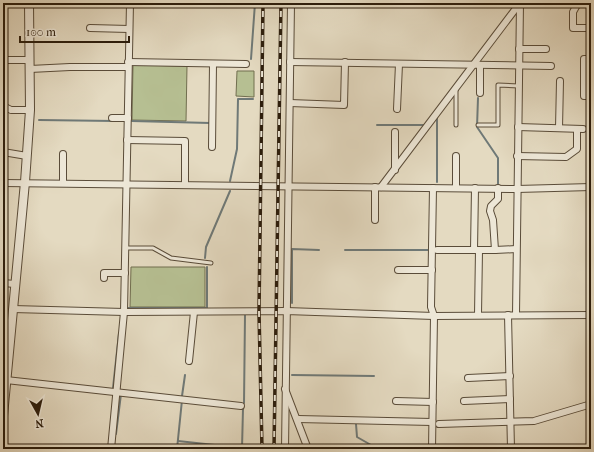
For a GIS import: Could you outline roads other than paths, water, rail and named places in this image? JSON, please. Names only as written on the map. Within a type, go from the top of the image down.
[{"type":"street","points":[[3,416],[25,182],[30,110],[29,3]]},
{"type":"street","points":[[111,449],[124,312],[130,3]]},
{"type":"street","points":[[285,449],[284,388],[291,3]]},
{"type":"street","points":[[516,315],[516,189],[520,3]]},
{"type":"street","points":[[375,220],[378,187],[394,170],[520,3]]},
{"type":"street","points":[[578,3],[573,12],[573,28],[591,28]]},
{"type":"street","points":[[90,28],[129,29]]},
{"type":"street","points":[[519,49],[546,49]]},
{"type":"street","points":[[591,59],[584,59],[584,96],[591,96]]},
{"type":"street","points":[[3,60],[30,60]]},
{"type":"street","points":[[290,62],[345,62],[472,66],[551,66]]},
{"type":"street","points":[[290,103],[344,105],[345,62]]},
{"type":"street","points":[[212,147],[213,64]]},
{"type":"street","points":[[30,70],[128,65],[246,64]]},
{"type":"street","points":[[397,108],[399,64]]},
{"type":"street","points":[[480,66],[480,93]]},
{"type":"street","points":[[559,128],[560,81]]},
{"type":"street","points":[[5,107],[11,110],[30,110]]},
{"type":"street","points":[[112,118],[128,118]]},
{"type":"street","points":[[517,156],[566,157],[577,149],[580,129],[518,127]]},
{"type":"street","points":[[394,170],[395,132]]},
{"type":"street","points":[[127,140],[185,141],[185,184]]},
{"type":"street","points":[[3,152],[27,156]]},
{"type":"street","points":[[63,154],[63,183]]},
{"type":"street","points":[[456,156],[456,188]]},
{"type":"street","points":[[3,183],[127,183],[516,189],[591,187]]},
{"type":"street","points":[[432,449],[436,423],[433,402],[434,316],[431,307],[433,188]]},
{"type":"street","points":[[475,188],[478,315]]},
{"type":"street","points":[[495,250],[493,220],[490,211],[491,206],[498,199],[498,188]]},
{"type":"street","points":[[437,250],[516,249]]},
{"type":"street","points":[[398,270],[432,270]]},
{"type":"street","points":[[104,278],[104,272],[125,273]]},
{"type":"street","points":[[3,283],[15,284]]},
{"type":"street","points":[[13,309],[124,312],[286,311],[434,316],[591,315]]},
{"type":"street","points":[[188,361],[194,312]]},
{"type":"street","points":[[508,315],[511,449]]},
{"type":"street","points":[[468,378],[510,376]]},
{"type":"street","points":[[6,380],[241,406]]},
{"type":"street","points":[[284,388],[298,419],[308,449]]},
{"type":"street","points":[[464,400],[510,399]]},
{"type":"street","points":[[396,402],[433,402]]},
{"type":"street","points":[[298,419],[436,423],[534,421],[588,405]]},
{"type":"lane","points":[[478,125],[498,125],[498,85],[519,86]]},
{"type":"lane","points":[[456,89],[456,125]]},
{"type":"lane","points":[[125,248],[153,248],[171,258],[211,263]]},
{"type":"waterway","points":[[251,59],[255,3]]},
{"type":"waterway","points":[[440,3],[516,4]]},
{"type":"waterway","points":[[478,98],[477,127],[498,158],[498,184]]},
{"type":"waterway","points":[[230,181],[237,149],[238,99],[253,99]]},
{"type":"waterway","points":[[437,118],[437,182]]},
{"type":"waterway","points":[[39,120],[114,121]]},
{"type":"waterway","points":[[132,121],[210,123]]},
{"type":"waterway","points":[[377,125],[425,125]]},
{"type":"waterway","points":[[205,258],[206,247],[230,191]]},
{"type":"waterway","points":[[292,303],[292,249],[319,250]]},
{"type":"waterway","points":[[345,250],[429,250]]},
{"type":"waterway","points":[[128,308],[207,308],[207,267]]},
{"type":"waterway","points":[[244,403],[245,315]]},
{"type":"waterway","points":[[113,388],[119,333]]},
{"type":"waterway","points":[[182,396],[185,375]]},
{"type":"waterway","points":[[292,375],[374,376]]},
{"type":"waterway","points":[[116,434],[121,394]]},
{"type":"waterway","points":[[177,449],[182,400]]},
{"type":"waterway","points":[[242,448],[243,409]]},
{"type":"waterway","points":[[356,424],[357,437],[378,449]]},
{"type":"waterway","points":[[178,441],[242,448]]},
{"type":"railway","points":[[262,449],[259,312],[263,3]]},
{"type":"railway","points":[[274,449],[281,3]]}]
